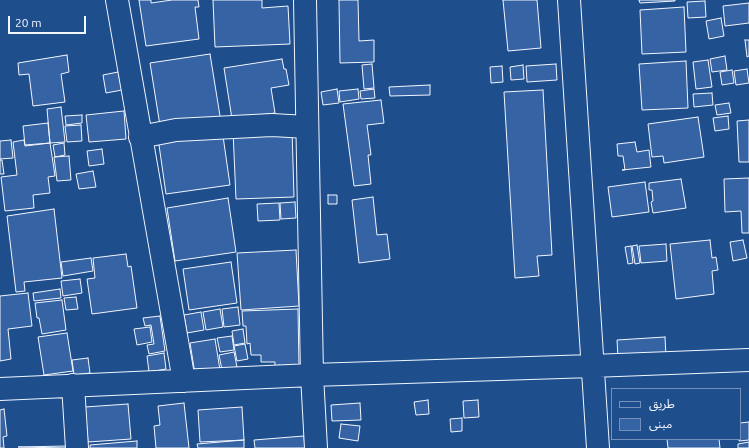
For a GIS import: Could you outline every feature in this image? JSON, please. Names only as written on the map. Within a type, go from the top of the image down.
[{"type":"street","points":[[117,0],[184,381]]},
{"type":"street","points":[[305,0],[312,375],[316,448]]},
{"type":"street","points":[[569,0],[598,448]]},
{"type":"street","points":[[140,137],[176,130],[272,125],[307,127]]},
{"type":"street","points":[[0,389],[312,375],[749,360]]},
{"type":"street","points":[[73,385],[76,448]]},
{"type":"building","points":[[139,0],[151,0],[151,3],[172,0],[198,0],[199,7],[195,7],[199,39],[146,46]]},
{"type":"building","points":[[213,0],[262,0],[262,8],[288,6],[290,44],[215,47]]},
{"type":"building","points":[[339,0],[358,0],[359,41],[374,40],[374,62],[340,63]]},
{"type":"building","points":[[503,0],[537,0],[541,48],[508,51]]},
{"type":"building","points":[[639,0],[675,0],[675,1],[640,3]]},
{"type":"building","points":[[705,1],[706,17],[688,18],[687,2]]},
{"type":"building","points":[[749,3],[749,23],[725,26],[723,6]]},
{"type":"building","points":[[684,7],[686,52],[642,54],[640,10]]},
{"type":"building","points":[[721,18],[724,36],[709,39],[706,21]]},
{"type":"building","points":[[745,40],[749,40],[749,56],[747,57]]},
{"type":"building","points":[[210,54],[221,122],[161,132],[150,63]]},
{"type":"building","points":[[67,55],[69,72],[61,74],[65,102],[33,106],[29,74],[19,75],[18,63]]},
{"type":"building","points":[[725,56],[727,70],[712,72],[710,59]]},
{"type":"building","points":[[282,59],[284,69],[286,69],[289,85],[271,88],[275,113],[232,119],[224,68]]},
{"type":"building","points":[[708,60],[712,87],[696,89],[693,62]]},
{"type":"building","points":[[686,61],[688,108],[642,110],[639,64]]},
{"type":"building","points":[[372,64],[374,88],[364,89],[362,65]]},
{"type":"building","points":[[556,64],[557,80],[527,82],[526,66]]},
{"type":"building","points":[[523,65],[524,79],[511,80],[510,67]]},
{"type":"building","points":[[502,66],[503,82],[491,83],[490,67]]},
{"type":"building","points":[[747,69],[749,83],[736,85],[734,71]]},
{"type":"building","points":[[732,70],[734,83],[722,85],[720,72]]},
{"type":"building","points":[[118,72],[122,90],[106,93],[103,75]]},
{"type":"building","points":[[430,85],[430,95],[390,96],[389,87]]},
{"type":"building","points":[[337,89],[339,103],[323,105],[321,92]]},
{"type":"building","points":[[358,89],[359,99],[340,102],[339,91]]},
{"type":"building","points":[[374,89],[375,98],[361,99],[360,91]]},
{"type":"building","points":[[543,90],[552,255],[537,256],[539,276],[515,278],[504,92]]},
{"type":"building","points":[[712,93],[713,105],[694,107],[693,94]]},
{"type":"building","points":[[381,100],[384,123],[367,125],[371,155],[368,155],[371,184],[354,186],[343,104]]},
{"type":"building","points":[[729,103],[731,113],[717,115],[715,105]]},
{"type":"building","points":[[61,107],[65,142],[50,143],[47,109]]},
{"type":"building","points":[[124,111],[126,139],[89,142],[86,115]]},
{"type":"building","points":[[82,115],[82,123],[66,125],[65,116]]},
{"type":"building","points":[[728,116],[729,129],[715,131],[713,118]]},
{"type":"building","points":[[698,117],[704,157],[664,163],[663,156],[652,157],[648,124]]},
{"type":"building","points":[[749,120],[749,162],[739,162],[737,121]]},
{"type":"building","points":[[48,123],[50,143],[25,145],[23,126]]},
{"type":"building","points":[[81,125],[82,141],[67,142],[65,126]]},
{"type":"building","points":[[222,129],[230,185],[166,194],[158,138]]},
{"type":"building","points":[[292,129],[294,197],[236,199],[233,131]]},
{"type":"building","points":[[11,140],[13,158],[0,159],[0,141]]},
{"type":"building","points":[[24,140],[25,146],[50,143],[55,176],[48,177],[50,193],[33,195],[34,208],[5,211],[1,177],[17,175],[13,142]]},
{"type":"building","points":[[635,142],[637,152],[649,150],[651,167],[625,170],[623,156],[618,156],[617,144]]},
{"type":"building","points":[[64,143],[65,155],[55,157],[53,145]]},
{"type":"building","points":[[102,149],[104,164],[89,166],[87,151]]},
{"type":"building","points":[[69,156],[71,180],[57,181],[54,157]]},
{"type":"building","points":[[0,160],[2,160],[4,174],[0,174]]},
{"type":"building","points":[[93,171],[96,187],[79,189],[76,174]]},
{"type":"building","points":[[749,178],[749,233],[742,233],[741,211],[725,212],[724,179]]},
{"type":"building","points":[[681,179],[686,208],[653,213],[651,202],[653,201],[652,190],[649,190],[649,183]]},
{"type":"building","points":[[645,182],[649,212],[612,217],[608,187]]},
{"type":"building","points":[[328,195],[337,195],[337,204],[328,204]]},
{"type":"building","points":[[373,197],[377,235],[387,234],[390,259],[359,263],[352,200]]},
{"type":"building","points":[[228,198],[236,252],[175,261],[167,208]]},
{"type":"building","points":[[295,202],[296,218],[281,219],[280,203]]},
{"type":"building","points":[[279,203],[280,220],[258,221],[257,204]]},
{"type":"building","points":[[54,209],[62,278],[24,282],[25,291],[16,292],[7,216]]},
{"type":"building","points":[[710,240],[712,258],[716,257],[718,270],[712,271],[714,294],[676,299],[670,244]]},
{"type":"building","points":[[743,240],[747,258],[733,261],[730,242]]},
{"type":"building","points":[[666,244],[667,261],[641,263],[639,246]]},
{"type":"building","points":[[637,245],[640,263],[635,264],[632,246]]},
{"type":"building","points":[[631,246],[633,263],[628,264],[625,247]]},
{"type":"building","points":[[296,250],[299,306],[241,310],[237,253]]},
{"type":"building","points":[[126,254],[128,267],[131,266],[137,308],[92,314],[87,279],[95,278],[93,258]]},
{"type":"building","points":[[91,258],[93,271],[63,276],[61,262]]},
{"type":"building","points":[[231,262],[237,303],[189,310],[183,269]]},
{"type":"building","points":[[80,279],[82,293],[63,296],[61,281]]},
{"type":"building","points":[[60,289],[61,298],[34,301],[33,293]]},
{"type":"building","points":[[28,293],[32,326],[8,329],[11,359],[0,361],[0,296]]},
{"type":"building","points":[[76,297],[78,309],[66,310],[64,298]]},
{"type":"building","points":[[62,300],[66,330],[42,334],[39,318],[37,318],[35,303]]},
{"type":"building","points":[[238,307],[240,325],[224,327],[222,309]]},
{"type":"building","points":[[220,309],[223,327],[206,330],[203,312]]},
{"type":"building","points":[[298,309],[299,367],[280,368],[280,365],[275,366],[275,362],[261,362],[261,355],[251,355],[250,343],[247,344],[246,326],[243,326],[242,311]]},
{"type":"building","points":[[201,312],[204,330],[187,333],[184,315]]},
{"type":"building","points":[[160,316],[165,351],[149,354],[147,345],[154,344],[151,325],[145,326],[143,318]]},
{"type":"building","points":[[150,327],[152,342],[137,345],[134,329]]},
{"type":"building","points":[[243,329],[245,343],[234,345],[232,331]]},
{"type":"building","points":[[67,333],[73,371],[44,375],[38,337]]},
{"type":"building","points":[[232,336],[234,350],[220,352],[217,338]]},
{"type":"building","points":[[665,337],[666,356],[618,358],[617,340]]},
{"type":"building","points":[[215,339],[220,370],[195,374],[190,343]]},
{"type":"building","points":[[245,344],[248,359],[237,361],[234,346]]},
{"type":"building","points":[[234,352],[237,367],[222,370],[219,355]]},
{"type":"building","points":[[164,353],[166,369],[149,372],[147,356]]},
{"type":"building","points":[[88,358],[90,373],[74,375],[72,360]]},
{"type":"building","points":[[428,400],[429,414],[416,415],[414,402]]},
{"type":"building","points":[[478,400],[479,417],[464,418],[463,401]]},
{"type":"building","points":[[184,403],[189,448],[156,448],[154,426],[160,425],[158,406]]},
{"type":"building","points":[[360,403],[361,420],[332,421],[331,405]]},
{"type":"building","points":[[128,404],[131,439],[88,442],[85,407]]},
{"type":"building","points":[[242,407],[244,440],[200,442],[198,410]]},
{"type":"building","points":[[4,409],[7,436],[3,437],[4,448],[0,448],[0,410]]},
{"type":"building","points":[[462,418],[462,431],[451,432],[450,419]]},
{"type":"building","points":[[749,422],[749,440],[739,441],[741,440],[741,423]]},
{"type":"building","points":[[341,424],[360,426],[358,441],[339,438]]},
{"type":"building","points":[[304,436],[305,448],[255,448],[254,440]]},
{"type":"building","points":[[244,440],[244,448],[198,448],[197,444]]},
{"type":"building","points":[[667,440],[719,440],[720,448],[668,448]]},
{"type":"building","points":[[137,441],[137,448],[90,448],[90,445]]},
{"type":"building","points":[[749,442],[749,448],[738,448],[738,444]]},
{"type":"building","points":[[67,446],[67,448],[18,447]]}]
